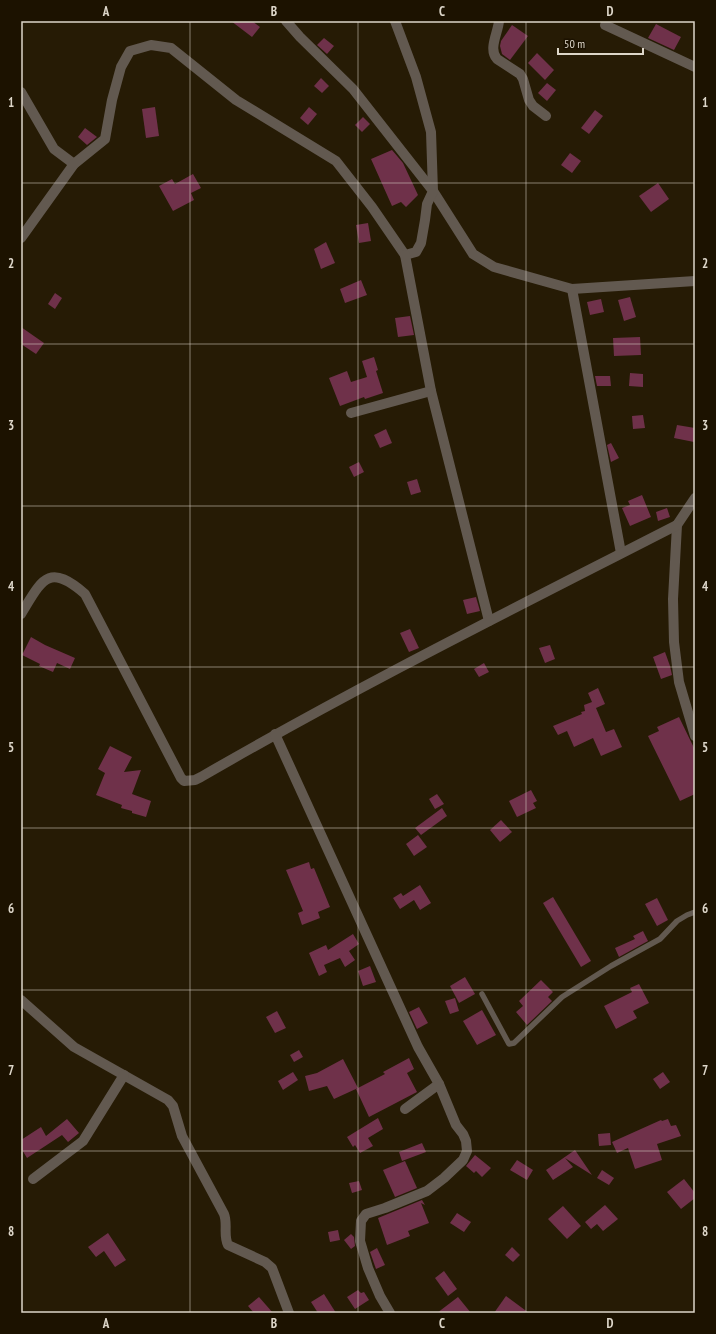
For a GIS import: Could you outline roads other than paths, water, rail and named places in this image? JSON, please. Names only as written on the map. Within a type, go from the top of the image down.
[{"type":"street","points":[[286,21],[300,37],[353,89],[433,192],[474,254],[494,267],[572,289],[695,281]]},
{"type":"street","points":[[395,21],[416,77],[431,132],[433,192],[426,204],[421,243],[416,252],[405,255]]},
{"type":"street","points":[[498,21],[493,51],[494,55],[497,59],[520,74],[529,100],[533,106],[546,116]]},
{"type":"street","points":[[606,25],[695,67]]},
{"type":"street","points":[[21,238],[74,164],[105,139],[113,93],[121,67],[130,51],[151,45],[171,48],[236,100],[336,161],[372,207],[405,255],[431,391],[489,621]]},
{"type":"street","points":[[21,92],[54,149],[74,164]]},
{"type":"street","points":[[572,289],[621,553]]},
{"type":"street","points":[[351,414],[431,391]]},
{"type":"street","points":[[21,614],[37,588],[50,577],[57,577],[69,581],[85,594],[177,771],[184,781],[195,780],[275,734],[489,621],[677,525],[695,498]]},
{"type":"street","points":[[677,525],[673,599],[674,642],[679,682],[695,736]]},
{"type":"street","points":[[275,734],[418,1047],[439,1084],[456,1125],[466,1141],[467,1151],[463,1160],[444,1178],[426,1191],[366,1214],[361,1221],[360,1241],[368,1268],[380,1296],[390,1313]]},
{"type":"street","points":[[21,1000],[74,1047],[163,1096],[173,1106],[182,1136],[224,1214],[226,1220],[225,1240],[228,1245],[265,1262],[272,1268],[289,1313]]},
{"type":"street","points":[[33,1180],[83,1141],[124,1075]]},
{"type":"street","points":[[405,1109],[439,1084]]},
{"type":"lane","points":[[482,994],[509,1044],[514,1043],[562,997],[611,966],[660,939],[677,921],[687,914],[695,912]]}]
